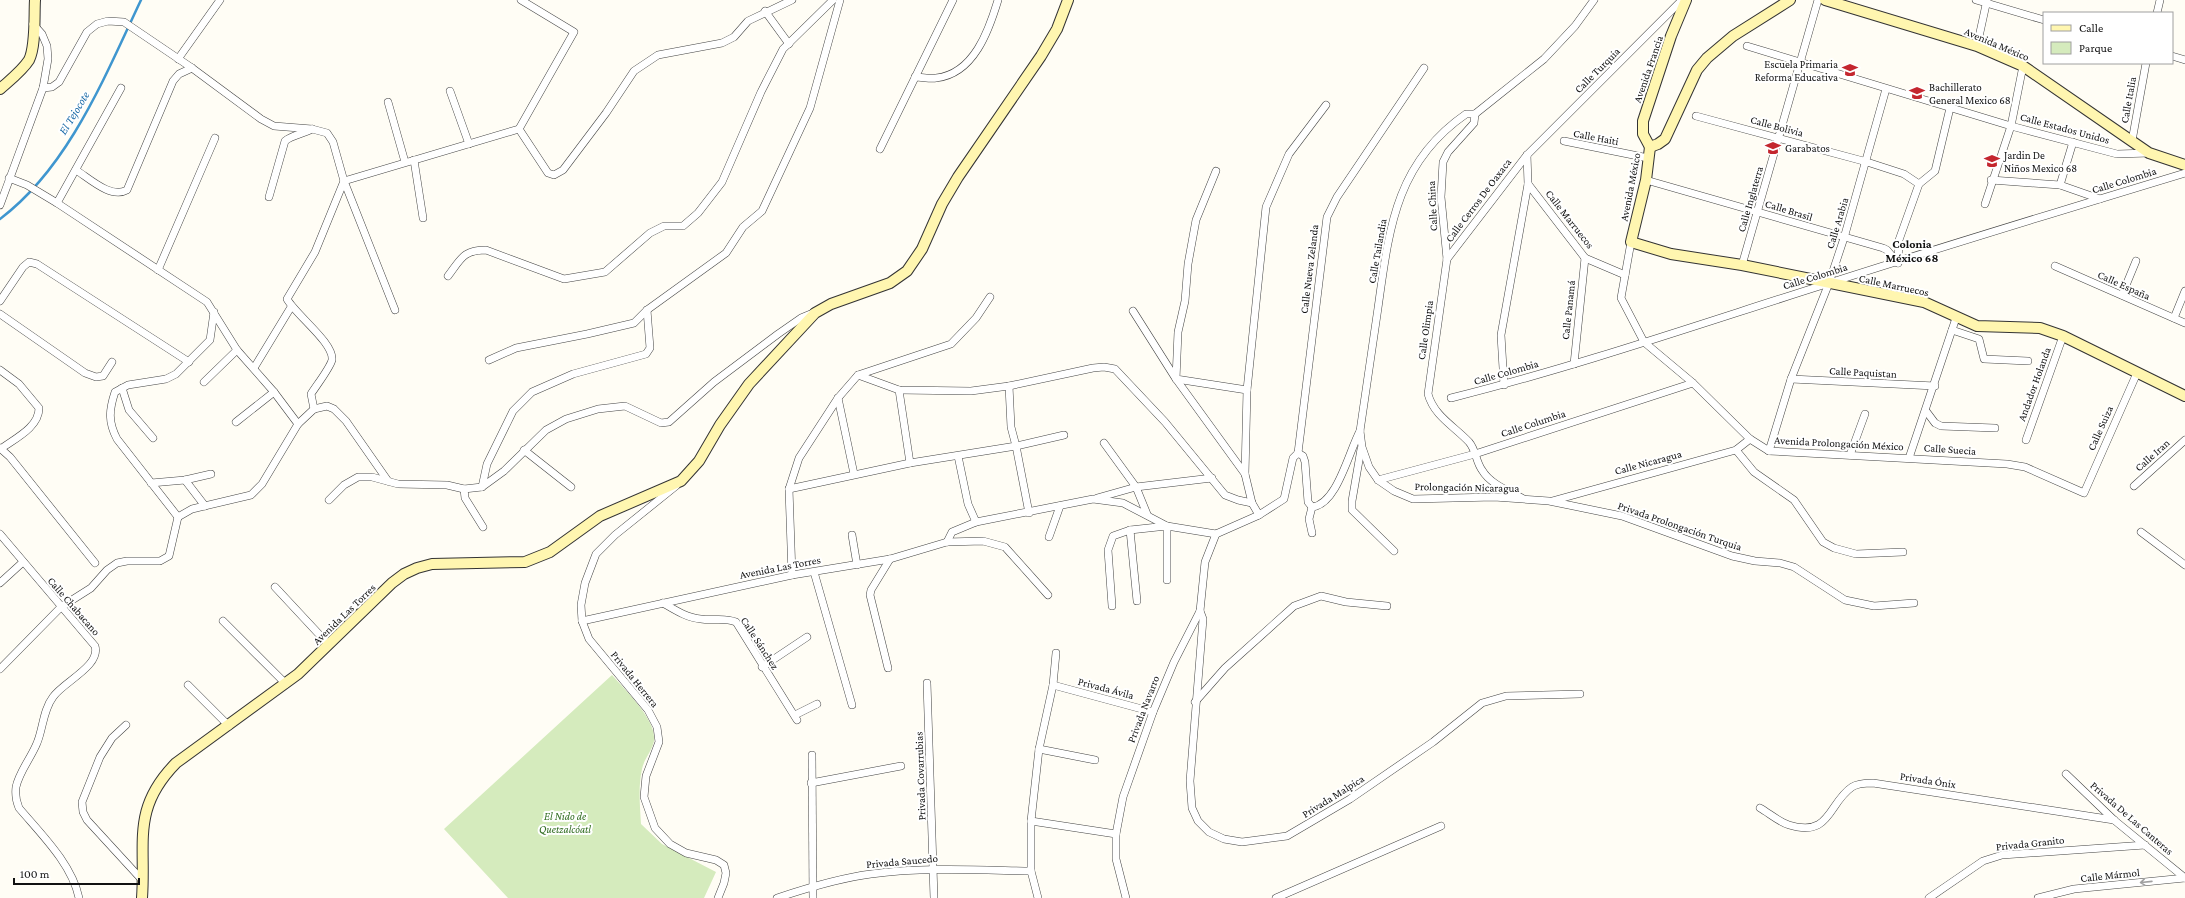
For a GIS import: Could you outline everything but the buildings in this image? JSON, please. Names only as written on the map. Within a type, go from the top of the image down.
[{"type":"street","points":[[0,89],[19,72],[29,59],[35,0]]},
{"type":"street","points":[[178,59],[220,0]]},
{"type":"street","points":[[344,181],[519,128],[574,32],[521,0]]},
{"type":"street","points":[[519,128],[548,173],[554,176],[563,170],[606,113],[634,71],[658,55],[722,43],[734,37],[748,21],[765,11],[792,0]]},
{"type":"street","points":[[448,276],[463,255],[472,250],[486,250],[564,279],[605,272],[650,233],[664,226],[683,226],[698,213],[722,182],[761,92],[783,50],[833,0]]},
{"type":"street","points":[[489,360],[516,348],[634,323],[647,310],[726,253],[743,227],[762,211],[810,108],[840,0]]},
{"type":"street","points":[[880,149],[953,0]]},
{"type":"street","points":[[915,77],[937,78],[952,73],[968,62],[982,42],[998,0]]},
{"type":"street","points":[[329,500],[344,485],[358,477],[372,477],[398,484],[447,485],[464,489],[482,487],[504,471],[546,430],[566,419],[598,409],[625,406],[661,423],[669,422],[714,382],[801,318],[815,313],[831,304],[890,283],[907,271],[922,249],[942,204],[958,177],[1041,56],[1057,29],[1068,0]]},
{"type":"street","name":"Calle Tailandia","points":[[1362,447],[1360,431],[1389,233],[1403,189],[1417,162],[1439,136],[1466,114],[1475,114],[1544,59],[1575,26],[1594,0]]},
{"type":"street","name":"Calle Turquia","points":[[1527,155],[1682,0]]},
{"type":"street","name":"Avenida Francia","points":[[1650,147],[1643,134],[1643,121],[1671,36],[1686,0]]},
{"type":"street","name":"Avenida México","points":[[1621,298],[1631,242],[1646,180],[1650,147],[1665,139],[1697,70],[1715,49],[1790,0]]},
{"type":"street","name":"Calle Inglaterra","points":[[1742,265],[1818,0]]},
{"type":"street","name":"Avenida México","points":[[1825,0],[1977,46],[2023,66],[2149,153],[2185,165]]},
{"type":"street","points":[[1976,0],[1986,1],[2043,20]]},
{"type":"street","points":[[2157,12],[2160,0]]},
{"type":"street","points":[[1977,46],[1986,1]]},
{"type":"street","points":[[765,11],[789,44]]},
{"type":"street","points":[[43,88],[52,87],[59,82],[87,32],[97,24],[108,20],[124,22],[192,68],[261,119],[274,126],[312,129],[327,133],[333,142],[344,181],[395,310]]},
{"type":"street","points":[[0,205],[43,88],[48,59],[47,46],[42,34],[33,24]]},
{"type":"street","name":"Calle Estados Unidos","points":[[1747,46],[2011,126],[2117,154],[2149,153]]},
{"type":"street","points":[[2173,56],[2185,60]]},
{"type":"street","name":"Calle Italia","points":[[2132,141],[2146,64]]},
{"type":"street","points":[[1985,204],[1991,180],[2011,126],[2023,66]]},
{"type":"street","points":[[76,170],[110,191],[122,193],[127,190],[173,81],[179,74],[192,68]]},
{"type":"street","name":"Calle Nueva Zelanda","points":[[1298,453],[1327,217],[1337,197],[1424,68]]},
{"type":"street","points":[[57,203],[121,88]]},
{"type":"street","name":"Calle Arabia","points":[[1769,451],[1791,379],[1829,283],[1844,238],[1867,162],[1886,89]]},
{"type":"street","points":[[450,91],[469,144]]},
{"type":"street","points":[[388,102],[405,162]]},
{"type":"street","points":[[1259,515],[1252,503],[1245,474],[1247,390],[1266,206],[1289,154],[1326,105]]},
{"type":"street","points":[[1898,263],[1899,240],[1919,184],[1935,171],[1950,108]]},
{"type":"street","name":"Calle China","points":[[1447,259],[1440,197],[1443,162],[1448,152],[1474,123],[1475,114]]},
{"type":"street","name":"Calle Bolivia","points":[[1696,116],[1779,137],[1867,162],[1904,174],[1919,184]]},
{"type":"street","points":[[269,197],[285,141],[289,137],[302,135],[312,129]]},
{"type":"street","points":[[158,270],[215,138]]},
{"type":"street","name":"Calle Haiti","points":[[1564,141],[1648,158]]},
{"type":"street","points":[[2060,185],[2073,142]]},
{"type":"street","points":[[1504,385],[1501,335],[1528,184],[1527,155]]},
{"type":"street","name":"Calle Cerros De Oaxaca","points":[[1447,259],[1527,155]]},
{"type":"street","points":[[414,160],[423,218]]},
{"type":"street","points":[[1176,379],[1178,332],[1185,301],[1188,264],[1196,220],[1216,171]]},
{"type":"street","name":"Calle Colombia","points":[[1451,398],[1504,385],[1574,364],[1829,283],[2185,174]]},
{"type":"street","points":[[9,178],[28,186],[57,203],[207,302],[237,350],[274,392],[298,424]]},
{"type":"street","name":"Calle Brasil","points":[[1646,180],[1882,248],[1887,250],[1898,263]]},
{"type":"street","points":[[1991,180],[2060,185],[2100,199]]},
{"type":"street","points":[[314,409],[311,394],[332,361],[332,354],[327,345],[291,307],[287,299],[315,252],[344,181]]},
{"type":"street","name":"Calle Marruecos","points":[[1528,184],[1585,258],[1625,275]]},
{"type":"street","name":"Calle Marruecos","points":[[1631,242],[1671,254],[1742,265],[1924,302],[1956,318],[1977,326],[2040,328],[2063,336],[2185,396]]},
{"type":"street","name":"Calle Panamá","points":[[1574,364],[1585,258]]},
{"type":"street","name":"Calle Olimpia","points":[[1447,259],[1428,394],[1431,404],[1444,420],[1471,444],[1476,454]]},
{"type":"street","points":[[2122,295],[2136,261]]},
{"type":"street","points":[[0,301],[23,267],[29,262],[37,264],[188,362]]},
{"type":"street","name":"Calle España","points":[[2055,266],[2185,323]]},
{"type":"street","points":[[2174,318],[2185,291]]},
{"type":"street","points":[[792,575],[789,489],[799,458],[838,398],[858,374],[951,344],[976,318],[990,297]]},
{"type":"street","name":"Avenida Prolongación México","points":[[1621,298],[1644,342],[1693,383],[1750,439],[1769,451],[1909,458]]},
{"type":"street","points":[[254,368],[291,307]]},
{"type":"street","points":[[482,487],[487,464],[513,411],[532,392],[573,374],[646,354],[650,348],[647,310]]},
{"type":"street","points":[[1133,311],[1176,379],[1245,474]]},
{"type":"street","points":[[178,517],[117,439],[110,427],[109,414],[115,392],[139,382],[166,379],[176,374],[210,340],[214,312]]},
{"type":"street","points":[[582,621],[581,605],[585,583],[596,554],[615,535],[681,481],[699,461],[720,425],[749,384],[815,313]]},
{"type":"street","points":[[0,314],[85,373],[96,377],[103,376],[112,362]]},
{"type":"street","name":"Calle Suecia","points":[[1956,318],[1926,412],[1909,458],[2025,467],[2084,493]]},
{"type":"street","points":[[1952,330],[1979,339],[1984,359],[2028,361]]},
{"type":"street","name":"Andador Holanda","points":[[2026,440],[2063,336]]},
{"type":"street","points":[[204,382],[237,350]]},
{"type":"street","points":[[858,374],[899,390],[971,391],[1009,386],[1093,368],[1104,367],[1114,369],[1165,422],[1225,495],[1252,503]]},
{"type":"street","points":[[0,370],[19,384],[40,408],[39,417],[33,425],[1,448],[95,563]]},
{"type":"street","name":"Calle Suiza","points":[[2084,493],[2137,373]]},
{"type":"street","points":[[1176,379],[1247,390]]},
{"type":"street","name":"Calle Paquistan","points":[[1791,379],[1934,386]]},
{"type":"street","name":"Calle Columbia","points":[[1378,480],[1476,454],[1693,383]]},
{"type":"street","points":[[1009,386],[1011,427],[1029,513]]},
{"type":"street","points":[[122,388],[129,410],[153,438]]},
{"type":"street","points":[[899,390],[910,463]]},
{"type":"street","points":[[236,422],[274,392]]},
{"type":"street","points":[[838,398],[854,474]]},
{"type":"street","points":[[0,669],[61,607],[91,588],[117,563],[127,561],[160,561],[169,556],[178,517],[192,509],[251,495],[262,484],[298,424],[314,409],[327,406],[334,409],[346,422],[388,481]]},
{"type":"street","points":[[1926,412],[1935,423],[1941,426],[1995,428]]},
{"type":"street","points":[[1850,455],[1864,414]]},
{"type":"street","points":[[1312,507],[1319,506],[1332,492],[1342,474],[1352,446],[1360,431]]},
{"type":"street","points":[[789,489],[910,463],[1016,446],[1064,435]]},
{"type":"street","name":"Calle Nicaragua","points":[[1549,501],[1736,450],[1750,439]]},
{"type":"street","name":"Calle Iran","points":[[2134,486],[2185,440]]},
{"type":"street","points":[[1104,443],[1136,487],[1147,514]]},
{"type":"street","points":[[1362,447],[1352,501],[1352,510],[1394,551]]},
{"type":"street","name":"Prolongación Nicaragua","points":[[1362,447],[1369,467],[1378,480],[1394,491],[1413,499],[1494,498],[1549,501]]},
{"type":"street","points":[[524,450],[571,487]]},
{"type":"street","points":[[1736,450],[1754,472],[1794,500],[1823,542],[1834,548],[1856,554],[1903,552]]},
{"type":"street","points":[[1112,606],[1108,550],[1113,536],[1130,530],[1168,526],[1216,534],[1259,515],[1284,499],[1293,458],[1298,453],[1303,456],[1305,462],[1308,502],[1312,507]]},
{"type":"street","points":[[1476,454],[1482,471],[1492,480],[1525,499]]},
{"type":"street","points":[[958,456],[968,504],[976,522]]},
{"type":"street","points":[[151,482],[185,480],[211,474]]},
{"type":"street","points":[[947,542],[952,532],[976,522],[1029,513],[1093,499],[1136,487],[1212,478]]},
{"type":"street","points":[[185,480],[205,506]]},
{"type":"street","name":"Avenida Las Torres","points":[[142,898],[143,881],[141,839],[143,821],[156,788],[176,763],[286,684],[330,645],[392,583],[417,568],[432,564],[525,562],[550,552],[600,516],[681,481]]},
{"type":"street","points":[[464,489],[465,498],[483,527]]},
{"type":"street","points":[[1093,499],[1123,503],[1168,526]]},
{"type":"street","name":"Privada Prolongación Turquia","points":[[1549,501],[1622,516],[1732,556],[1794,567],[1845,600],[1874,606],[1914,603]]},
{"type":"street","points":[[1049,537],[1060,506]]},
{"type":"street","points":[[1312,507],[1309,519],[1312,533]]},
{"type":"street","points":[[1167,580],[1168,526]]},
{"type":"street","points":[[1130,530],[1137,601]]},
{"type":"street","points":[[2141,532],[2185,565]]},
{"type":"street","name":"Calle Chabacano","points":[[0,534],[95,646],[96,655],[94,660],[53,697],[46,712],[38,742],[18,782],[16,800],[19,808],[63,862],[77,887],[79,898]]},
{"type":"street","name":"Privada Navarro","points":[[1126,898],[1116,859],[1116,834],[1123,797],[1153,712],[1174,662],[1200,612],[1205,562],[1216,534]]},
{"type":"street","points":[[852,535],[857,565]]},
{"type":"street","name":"Avenida Las Torres","points":[[582,621],[792,575],[890,559],[947,542],[983,541],[1005,547],[1048,595]]},
{"type":"street","points":[[888,668],[870,595],[871,590],[890,559]]},
{"type":"street","points":[[0,583],[23,562]]},
{"type":"street","points":[[814,572],[852,704]]},
{"type":"street","points":[[275,587],[330,645]]},
{"type":"street","points":[[1195,703],[1225,668],[1294,606],[1321,596],[1346,602],[1387,606]]},
{"type":"street","name":"Calle Sánchez","points":[[663,603],[689,616],[701,620],[729,619],[736,622],[762,667],[796,717],[817,704]]},
{"type":"street","name":"Privada Malpica","points":[[1200,612],[1203,619],[1195,703],[1190,781],[1192,808],[1198,821],[1209,832],[1224,839],[1242,842],[1287,836],[1350,799],[1433,742],[1482,703],[1506,696],[1580,694]]},
{"type":"street","points":[[223,621],[286,684]]},
{"type":"street","name":"Privada Herrera","points":[[582,621],[589,639],[648,710],[657,727],[659,742],[646,776],[644,797],[655,828],[670,844],[675,847],[686,853],[716,860],[724,866],[726,873],[718,898]]},
{"type":"street","points":[[762,667],[807,637]]},
{"type":"street","points":[[1038,898],[1031,871],[1031,821],[1039,749],[1053,685],[1056,653]]},
{"type":"street","name":"Privada Covarrubias","points":[[927,683],[934,898]]},
{"type":"street","points":[[188,685],[229,726]]},
{"type":"street","name":"Privada Ávila","points":[[1053,685],[1153,712]]},
{"type":"street","points":[[126,725],[112,738],[100,757],[82,802],[83,812],[87,820],[143,881]]},
{"type":"street","points":[[1039,749],[1095,760]]},
{"type":"street","points":[[812,755],[813,898]]},
{"type":"street","points":[[811,783],[901,766]]},
{"type":"street","name":"Privada De Las Canteras","points":[[2066,774],[2114,820],[2185,878]]},
{"type":"street","name":"Privada Ónix","points":[[1760,808],[1788,824],[1804,828],[1817,825],[1828,817],[1845,792],[1853,786],[1873,783],[2114,820]]},
{"type":"street","points":[[1031,821],[1116,834]]},
{"type":"street","points":[[1276,898],[1442,826]]},
{"type":"street","name":"Privada Granito","points":[[1929,898],[1983,861],[2002,854],[2145,845]]},
{"type":"street","name":"Privada Saucedo","points":[[777,898],[814,886],[870,874],[933,869],[1031,871]]},
{"type":"street","name":"Calle Mármol","points":[[2038,898],[2074,889],[2185,878]]},
{"type":"green space","name":"El Nido de Quetzalcóatl","points":[[612,675],[639,706],[651,724],[654,733],[653,745],[643,765],[640,783],[641,824],[662,844],[716,872],[704,898],[508,898],[444,829]]},
{"type":"waterway","name":"El Tejocote","points":[[0,219],[24,198],[46,174],[65,147],[99,89],[141,0]]},
{"type":"place","name":"Escuela Primaria Reforma Educativa","points":[[1850,70]]},
{"type":"place","name":"Bachillerato General Mexico 68","points":[[1917,93]]},
{"type":"place","name":"Garabatos","points":[[1773,148]]},
{"type":"place","name":"Jardin De Niños Mexico 68","points":[[1992,161]]},
{"type":"district","name":"Colonia México 68","points":[[1912,251]]}]
